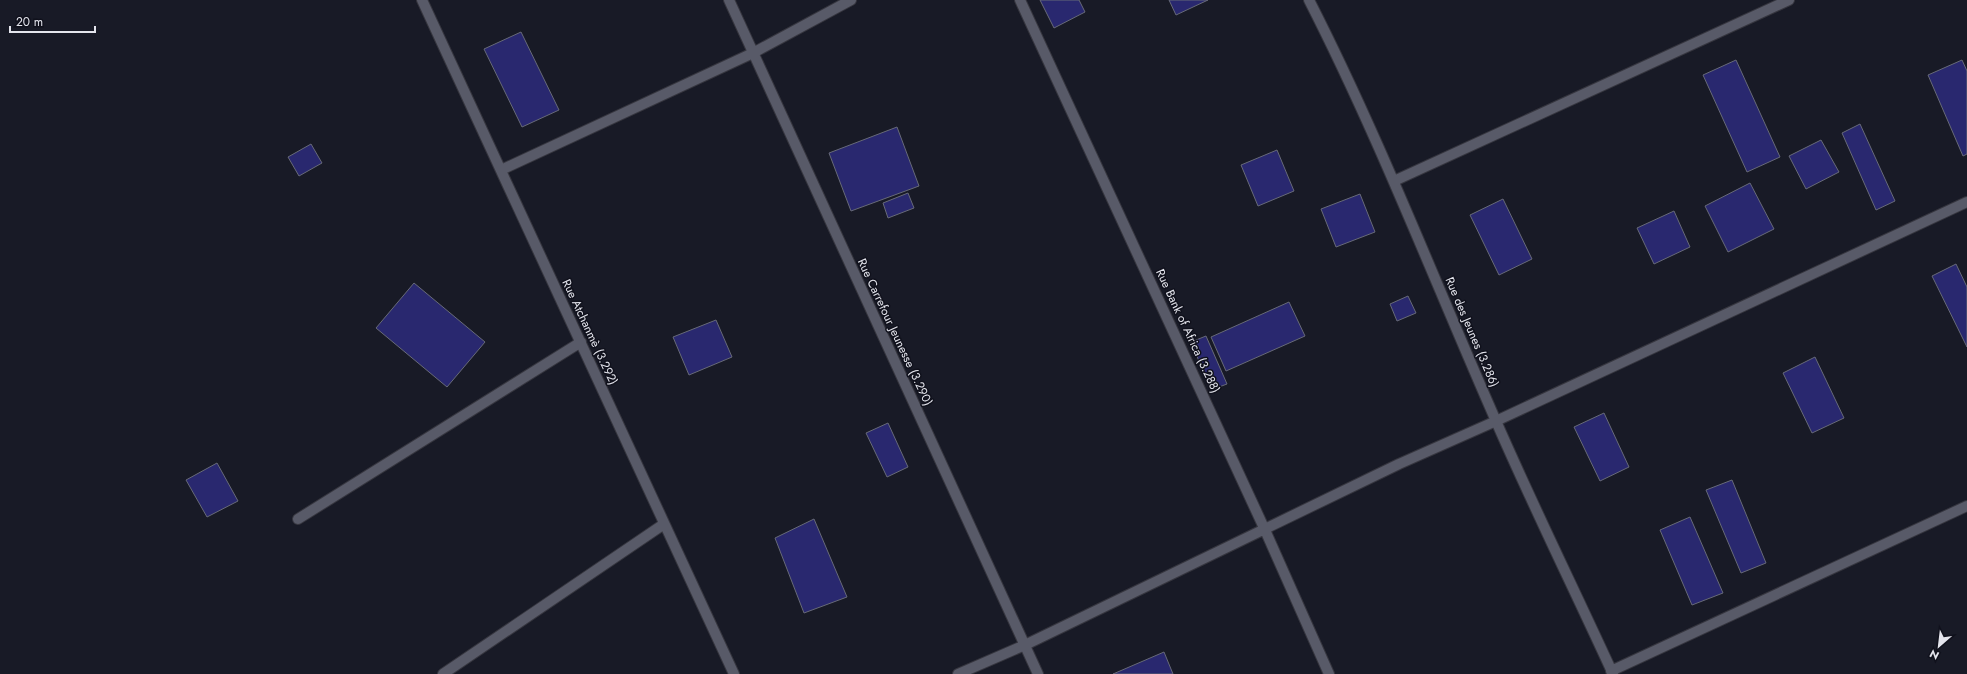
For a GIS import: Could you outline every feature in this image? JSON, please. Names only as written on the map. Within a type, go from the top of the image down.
[{"type":"street","name":"Rue Atchanmè (3.292)","points":[[422,0],[734,674]]},
{"type":"street","name":"Rue Carrefour Jeunesse (3.290)","points":[[729,0],[1038,674]]},
{"type":"street","points":[[501,170],[753,53],[851,0]]},
{"type":"street","name":"Rue Bank of Africa (3.288)","points":[[1020,0],[1265,530],[1329,674]]},
{"type":"street","name":"Rue des Jeunes (3.286)","points":[[1309,0],[1340,60],[1394,181],[1496,421],[1612,672]]},
{"type":"street","points":[[1394,181],[1789,0]]},
{"type":"street","points":[[958,674],[1025,645],[1399,464],[1496,421],[1967,202]]},
{"type":"street","points":[[298,519],[581,342]]},
{"type":"street","points":[[1612,672],[1967,506]]},
{"type":"street","points":[[443,674],[664,524]]},
{"type":"building","points":[[1040,0],[1079,0],[1085,12],[1054,28]]},
{"type":"building","points":[[1169,0],[1208,0],[1176,15]]},
{"type":"building","points":[[521,32],[559,110],[522,127],[484,49]]},
{"type":"building","points":[[1736,60],[1780,157],[1747,172],[1703,75]]},
{"type":"building","points":[[1962,60],[1967,71],[1967,154],[1963,156],[1928,75]]},
{"type":"building","points":[[1860,124],[1895,201],[1876,210],[1842,133]]},
{"type":"building","points":[[897,127],[919,186],[851,211],[829,153]]},
{"type":"building","points":[[1821,140],[1839,172],[1806,189],[1789,156]]},
{"type":"building","points":[[311,144],[322,163],[299,176],[288,157]]},
{"type":"building","points":[[1277,150],[1294,191],[1258,206],[1241,165]]},
{"type":"building","points":[[1750,183],[1774,229],[1728,252],[1705,206]]},
{"type":"building","points":[[908,193],[914,208],[888,218],[883,203]]},
{"type":"building","points":[[1360,194],[1375,232],[1336,247],[1321,209]]},
{"type":"building","points":[[1503,199],[1532,259],[1499,275],[1470,215]]},
{"type":"building","points":[[1674,211],[1690,247],[1654,264],[1637,228]]},
{"type":"building","points":[[1956,264],[1967,287],[1967,347],[1932,276]]},
{"type":"building","points":[[414,283],[485,342],[447,387],[376,328]]},
{"type":"building","points":[[1408,296],[1416,313],[1397,321],[1390,304]]},
{"type":"building","points":[[1289,302],[1305,336],[1226,371],[1211,337]]},
{"type":"building","points":[[716,320],[732,357],[689,375],[673,337]]},
{"type":"building","points":[[1206,336],[1227,384],[1211,390],[1191,342]]},
{"type":"building","points":[[1815,357],[1844,418],[1812,433],[1783,373]]},
{"type":"building","points":[[1604,413],[1629,467],[1600,481],[1574,427]]},
{"type":"building","points":[[888,423],[908,467],[887,477],[866,433]]},
{"type":"building","points":[[217,463],[238,501],[207,517],[186,480]]},
{"type":"building","points":[[1732,480],[1766,563],[1741,573],[1706,490]]},
{"type":"building","points":[[1690,517],[1723,593],[1692,605],[1660,530]]},
{"type":"building","points":[[814,519],[847,597],[804,613],[775,538]]},
{"type":"building","points":[[1164,652],[1173,674],[1113,674]]}]
